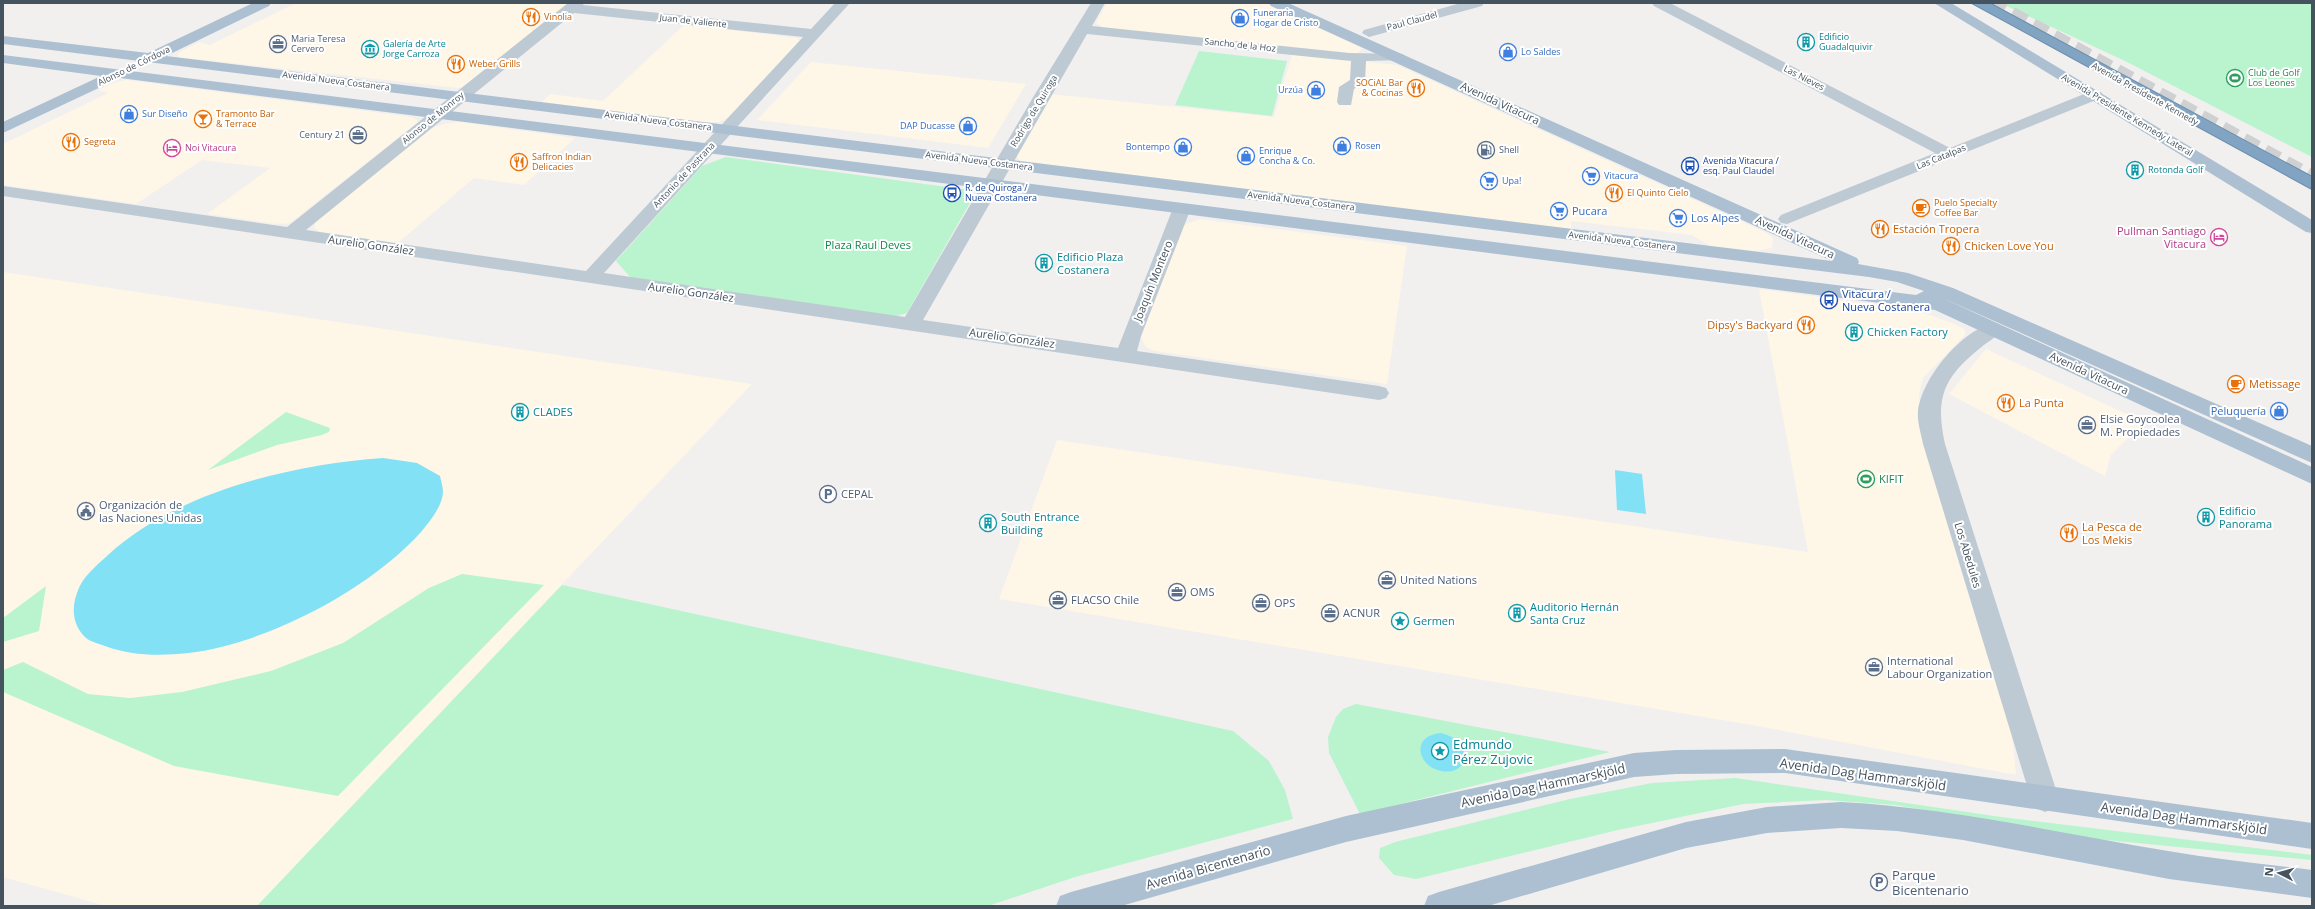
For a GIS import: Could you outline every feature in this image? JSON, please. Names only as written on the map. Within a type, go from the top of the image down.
[{"type":"highway","name":"Avenida Presidente Kennedy","points":[[1979,3],[2312,184]]},
{"type":"main road","name":"Alonso de Córdova","points":[[3,128],[264,3]]},
{"type":"main road","name":"Avenida Vitacura","points":[[1276,3],[1737,210],[1780,223],[1869,270],[1945,299],[1993,329],[2312,476]]},
{"type":"main road","name":"Avenida Vitacura","points":[[1302,3],[1945,299],[2312,455]]},
{"type":"main road","name":"Avenida Presidente Kennedy Lateral","points":[[1941,3],[2312,228]]},
{"type":"main road","name":"Avenida Nueva Costanera","points":[[3,40],[151,57],[1441,219],[1869,270]]},
{"type":"main road","name":"Avenida Nueva Costanera","points":[[3,59],[1454,242],[1945,299]]},
{"type":"main road","points":[[1441,219],[1453,230],[1454,242]]},
{"type":"main road","points":[[1760,258],[1771,257],[1779,253],[1783,248],[1784,241],[1780,234],[1780,223]]},
{"type":"main road","name":"Avenida Dag Hammarskjöld","points":[[1346,829],[1634,765],[1676,762],[1785,761],[2312,836]]},
{"type":"main road","points":[[1438,906],[1686,835],[1767,820],[1840,815],[1912,820],[2169,865],[2312,884]]},
{"type":"main road","name":"Avenida Bicentenario","points":[[1071,906],[1346,829]]},
{"type":"street","name":"Antonio de Pastrana","points":[[590,277],[843,3]]},
{"type":"street","name":"Rodrigo de Quiroga","points":[[911,324],[1002,164],[1098,3]]},
{"type":"street","name":"Paul Claudel","points":[[1369,33],[1477,3]]},
{"type":"street","name":"Las Nieves","points":[[1659,3],[1949,154]]},
{"type":"street","name":"Juan de Valiente","points":[[574,5],[814,34]]},
{"type":"street","name":"Alonso de Monroy","points":[[290,233],[574,5]]},
{"type":"street","name":"Sancho de la Hoz","points":[[1083,29],[1359,57],[1398,58]]},
{"type":"street","points":[[1345,102],[1347,87],[1357,82],[1359,57]]},
{"type":"street","name":"Las Catalpas","points":[[1780,223],[2095,95]]},
{"type":"street","name":"Aurelio González","points":[[3,191],[1379,392]]},
{"type":"street","name":"Joaquín Montero","points":[[1126,355],[1131,336],[1182,208]]},
{"type":"street","name":"Los Abedules","points":[[1993,329],[1976,340],[1953,361],[1938,385],[1929,410],[1934,444],[2045,799]]},
{"type":"shaded area","points":[[296,3],[571,3],[464,87],[458,88],[178,57],[178,53],[199,42],[210,45]]},
{"type":"shaded area","points":[[1107,3],[1265,3],[1362,48],[1358,53],[1351,53],[1104,28],[1096,23]]},
{"type":"shaded area","points":[[685,24],[797,38],[801,42],[731,116],[719,122],[698,122],[542,102],[550,94],[603,101]]},
{"type":"shaded area","points":[[1292,54],[1397,65],[1765,232],[1773,238],[1772,248],[1756,251],[1710,246],[1692,235],[1571,221],[1571,229],[1029,163],[1020,161],[1016,156],[1050,94],[1274,117]]},
{"type":"shaded area","points":[[811,62],[1026,84],[988,148],[757,120]]},
{"type":"shaded area","points":[[127,80],[412,117],[417,120],[417,123],[290,223],[276,224],[207,214],[270,168],[202,160],[136,204],[3,185],[3,144],[108,93],[98,90],[116,82]]},
{"type":"shaded area","points":[[460,122],[575,138],[524,185],[474,178],[398,243],[320,232],[314,228],[316,221],[431,128],[448,123]]},
{"type":"shaded area","points":[[1200,219],[1407,246],[1387,384],[1155,351],[1146,347],[1141,338],[1182,228],[1186,224]]},
{"type":"shaded area","points":[[3,272],[752,384],[257,906],[106,906],[3,877]]},
{"type":"shaded area","points":[[1759,289],[1921,312],[1963,328],[1966,334],[1923,378],[1919,393],[1920,410],[1962,574],[2012,734],[2016,775],[1752,725],[999,599],[1057,440],[1808,552]]},
{"type":"shaded area","points":[[1986,349],[2144,422],[2111,455],[2105,476],[1949,394]]},
{"type":"green space","name":"Club de Golf Los Leones","points":[[2000,3],[2312,3],[2312,157],[2127,62]]},
{"type":"green space","points":[[1199,51],[1287,61],[1272,116],[1175,105]]},
{"type":"green space","name":"Plaza Raul Deves","points":[[726,157],[969,190],[971,201],[907,313],[893,317],[631,278],[616,261],[702,166]]},
{"type":"green space","points":[[286,412],[330,428],[329,432],[322,435],[277,445],[208,470]]},
{"type":"green space","points":[[462,574],[544,585],[338,796],[174,766],[3,692],[3,670],[23,662],[88,694],[130,698],[182,692],[271,671],[343,643],[429,588]]},
{"type":"green space","points":[[562,585],[1233,731],[1269,761],[1285,790],[1293,819],[1075,877],[988,906],[257,906]]},
{"type":"green space","points":[[46,586],[39,631],[3,642],[3,618]]},
{"type":"green space","points":[[1356,704],[1610,752],[1360,814],[1329,753],[1328,737],[1336,717],[1343,709]]},
{"type":"green space","points":[[1736,778],[2001,817],[2312,855],[2312,860],[2096,839],[1895,805],[1826,800],[1743,804],[1618,830],[1416,879],[1394,875],[1379,858],[1380,848],[1395,842],[1570,799],[1652,783]]},
{"type":"water","points":[[383,458],[417,463],[440,476],[443,492],[440,503],[435,514],[421,532],[399,553],[374,574],[314,611],[282,626],[250,638],[218,648],[178,654],[157,655],[125,652],[96,643],[86,638],[78,628],[74,617],[74,605],[82,582],[108,555],[136,533],[167,514],[201,498],[237,485],[274,475],[311,467]]},
{"type":"water","points":[[1615,470],[1642,474],[1646,514],[1617,510]]},
{"type":"water","points":[[1441,733],[1453,738],[1460,744],[1464,752],[1464,759],[1461,766],[1455,770],[1446,772],[1435,769],[1426,763],[1422,757],[1421,745],[1423,741],[1429,736]]},
{"type":"tunnel","points":[[1990,3],[2312,178]]},
{"type":"place","name":"Vinolia","points":[[531,17]]},
{"type":"place","name":"Funeraria Hogar de Cristo","points":[[1240,18]]},
{"type":"place","name":"Edificio Guadalquivir","points":[[1806,42]]},
{"type":"place","name":"Maria Teresa Cervero","points":[[278,44]]},
{"type":"place","name":"Galería de Arte Jorge Carroza","points":[[370,49]]},
{"type":"place","name":"Lo Saldes","points":[[1508,52]]},
{"type":"place","name":"Weber Grills","points":[[456,64]]},
{"type":"place","name":"Club de Golf Los Leones","points":[[2235,78]]},
{"type":"place","name":"SOCiAL Bar & Cocinas","points":[[1416,88]]},
{"type":"place","name":"Urzúa","points":[[1316,90]]},
{"type":"place","name":"Sur Diseño","points":[[129,114]]},
{"type":"place","name":"Tramonto Bar & Terrace","points":[[203,119]]},
{"type":"place","name":"DAP Ducasse","points":[[968,126]]},
{"type":"place","name":"Century 21","points":[[358,135]]},
{"type":"place","name":"Segreta","points":[[71,142]]},
{"type":"place","name":"Rosen","points":[[1342,146]]},
{"type":"place","name":"Bontempo","points":[[1183,147]]},
{"type":"place","name":"Noi Vitacura","points":[[172,148]]},
{"type":"place","name":"Shell","points":[[1486,150]]},
{"type":"place","name":"Enrique Concha & Co.","points":[[1246,156]]},
{"type":"place","name":"Saffron Indian Delicacies","points":[[519,162]]},
{"type":"place","name":"Avenida Vitacura / esq. Paul Claudel","points":[[1690,166]]},
{"type":"place","name":"Rotonda Golf","points":[[2135,170]]},
{"type":"place","name":"Vitacura","points":[[1591,176]]},
{"type":"place","name":"Upa!","points":[[1489,181]]},
{"type":"place","name":"R. de Quiroga / Nueva Costanera","points":[[952,193]]},
{"type":"place","name":"El Quinto Cielo","points":[[1614,193]]},
{"type":"place","name":"Puelo Specialty Coffee Bar","points":[[1921,208]]},
{"type":"place","name":"Pucara","points":[[1559,211]]},
{"type":"place","name":"Los Alpes","points":[[1678,218]]},
{"type":"place","name":"Estación Tropera","points":[[1880,229]]},
{"type":"place","name":"Pullman Santiago Vitacura","points":[[2219,237]]},
{"type":"place","name":"Chicken Love You","points":[[1951,246]]},
{"type":"place","name":"Edificio Plaza Costanera","points":[[1044,263]]},
{"type":"place","name":"Vitacura / Nueva Costanera","points":[[1829,300]]},
{"type":"place","name":"Dipsy's Backyard","points":[[1806,325]]},
{"type":"place","name":"Chicken Factory","points":[[1854,332]]},
{"type":"place","name":"Metissage","points":[[2236,384]]},
{"type":"place","name":"La Punta","points":[[2006,403]]},
{"type":"place","name":"Peluquería","points":[[2279,411]]},
{"type":"place","name":"CLADES","points":[[520,412]]},
{"type":"place","name":"Elsie Goycoolea M. Propiedades","points":[[2087,425]]},
{"type":"place","name":"KIFIT","points":[[1866,479]]},
{"type":"place","name":"CEPAL","points":[[828,494]]},
{"type":"place","name":"Organización de las Naciones Unidas","points":[[86,511]]},
{"type":"place","name":"Edificio Panorama","points":[[2206,517]]},
{"type":"place","name":"South Entrance Building","points":[[988,523]]},
{"type":"place","name":"La Pesca de Los Mekis","points":[[2069,533]]},
{"type":"place","name":"United Nations","points":[[1387,580]]},
{"type":"place","name":"OMS","points":[[1177,592]]},
{"type":"place","name":"FLACSO Chile","points":[[1058,600]]},
{"type":"place","name":"OPS","points":[[1261,603]]},
{"type":"place","name":"ACNUR","points":[[1330,613]]},
{"type":"place","name":"Auditorio Hernán Santa Cruz","points":[[1517,613]]},
{"type":"place","name":"Germen","points":[[1400,621]]},
{"type":"place","name":"International Labour Organization","points":[[1874,667]]},
{"type":"place","name":"Edmundo Pérez Zujovic","points":[[1440,751]]},
{"type":"place","name":"Parque Bicentenario","points":[[1879,882]]}]
